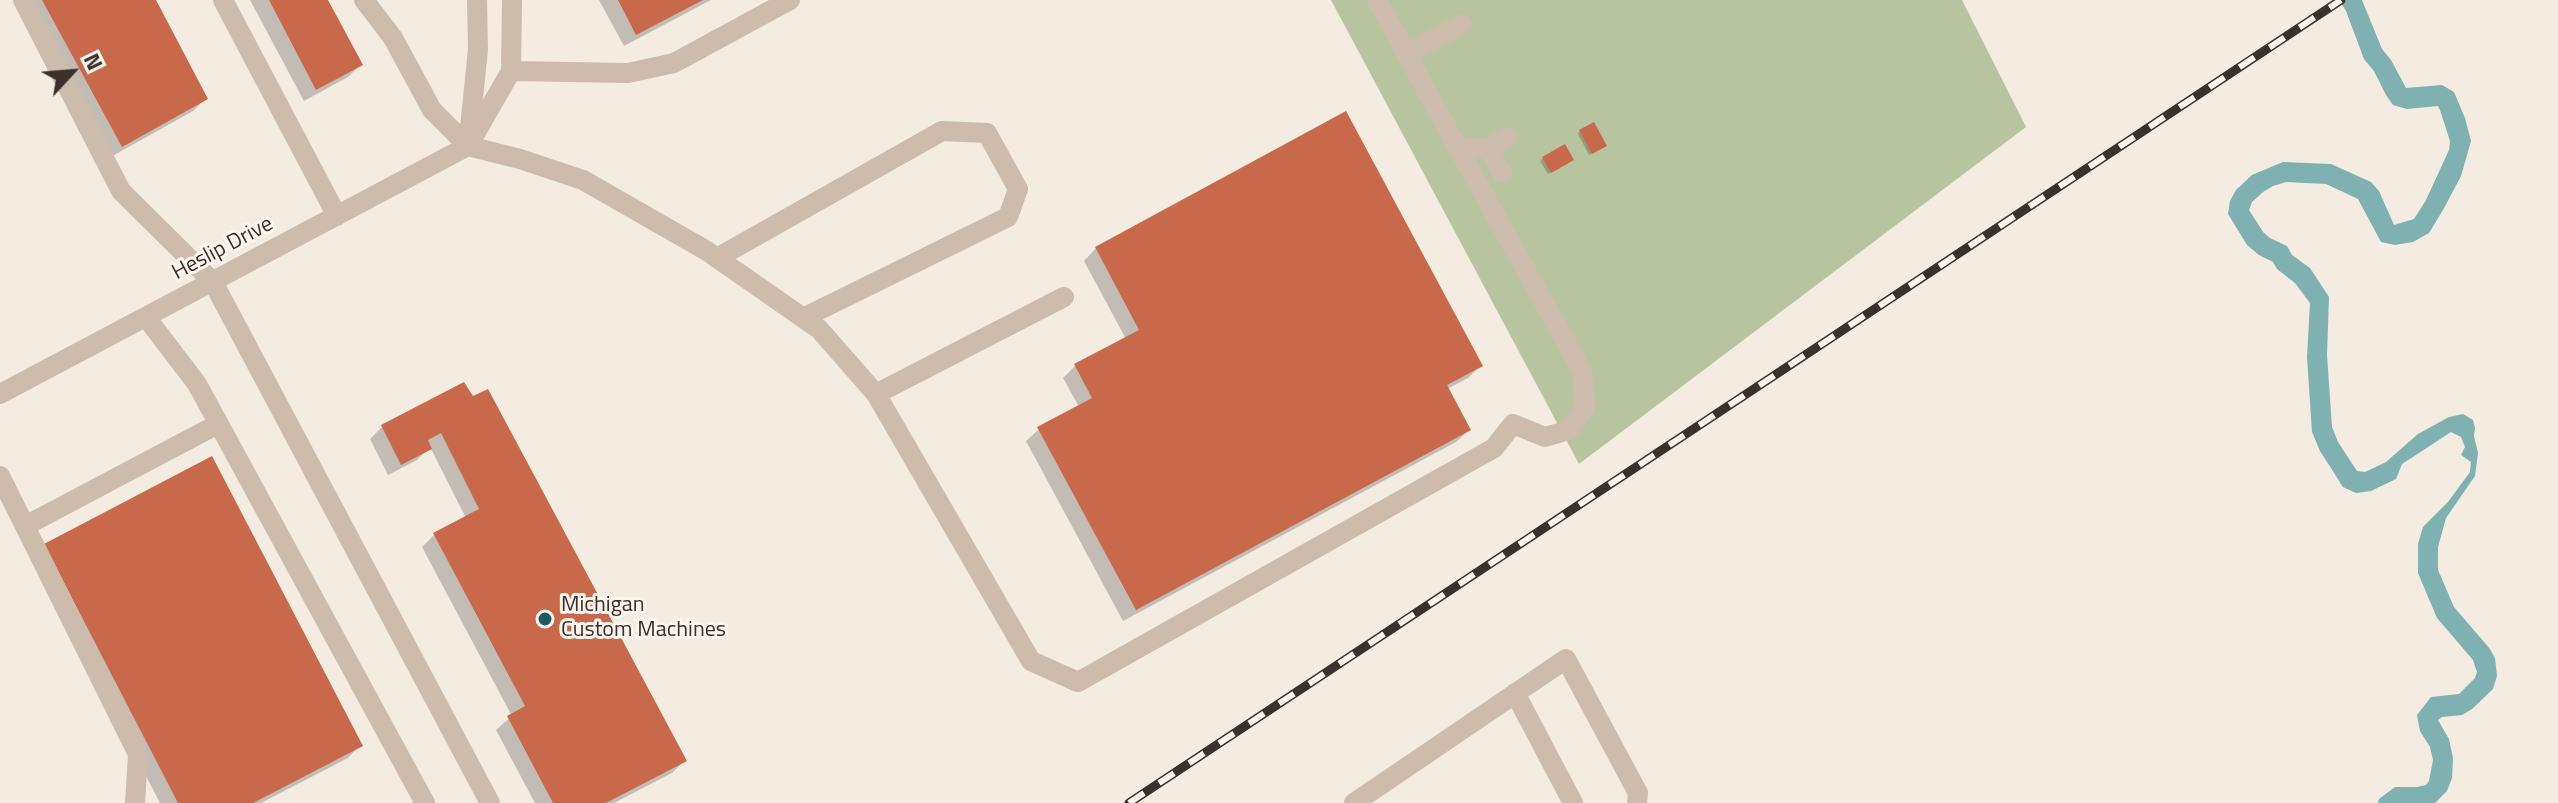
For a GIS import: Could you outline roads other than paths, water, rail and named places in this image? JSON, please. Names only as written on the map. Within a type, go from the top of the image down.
[{"type":"street","points":[[23,0],[121,191],[213,282],[490,803]]},
{"type":"street","points":[[223,0],[337,216]]},
{"type":"street","points":[[364,0],[393,38],[432,110],[468,146],[583,180],[717,258],[819,329],[876,394],[1031,661],[1078,682],[1494,448],[1513,424],[1545,437],[1569,430],[1585,407],[1582,371],[1377,0]]},
{"type":"street","points":[[468,146],[478,49],[477,0]]},
{"type":"street","points":[[468,146],[511,71],[512,0]]},
{"type":"street","points":[[511,71],[628,73],[674,63],[790,0]]},
{"type":"street","points":[[1407,54],[1462,24]]},
{"type":"street","points":[[717,258],[942,131],[987,133],[1018,189],[1008,217],[803,318]]},
{"type":"street","points":[[1458,148],[1488,148],[1507,137]]},
{"type":"street","name":"Heslip Drive","points":[[0,394],[468,146]]},
{"type":"street","points":[[1488,148],[1502,173]]},
{"type":"street","points":[[876,394],[1064,297]]},
{"type":"street","points":[[146,317],[197,384],[425,803]]},
{"type":"street","points":[[25,526],[218,424]]},
{"type":"street","points":[[0,476],[138,754],[135,803]]},
{"type":"street","points":[[1354,803],[1566,659],[1638,793],[1637,803]]},
{"type":"street","points":[[1515,693],[1573,803]]},
{"type":"water","points":[[2339,0],[2362,0],[2382,49],[2406,88],[2442,85],[2454,92],[2471,141],[2461,176],[2443,210],[2429,233],[2413,242],[2395,245],[2381,242],[2358,199],[2326,184],[2286,182],[2273,186],[2252,202],[2249,210],[2263,232],[2287,246],[2292,255],[2310,268],[2329,297],[2327,355],[2332,427],[2357,471],[2365,472],[2386,462],[2418,434],[2449,417],[2463,414],[2473,420],[2478,453],[2475,476],[2446,518],[2438,547],[2438,570],[2454,607],[2490,649],[2495,658],[2497,676],[2493,689],[2472,709],[2462,715],[2438,720],[2449,739],[2453,758],[2452,778],[2447,791],[2435,803],[2378,803],[2395,787],[2426,785],[2433,760],[2430,747],[2420,731],[2417,715],[2431,697],[2459,694],[2477,672],[2473,660],[2437,618],[2418,573],[2418,544],[2423,527],[2448,502],[2470,472],[2471,462],[2461,455],[2465,447],[2461,437],[2451,432],[2402,464],[2396,479],[2371,491],[2356,493],[2343,487],[2312,432],[2307,357],[2310,303],[2273,262],[2247,245],[2228,214],[2236,190],[2252,175],[2283,162],[2331,164],[2371,182],[2379,191],[2394,225],[2414,219],[2426,200],[2449,150],[2450,141],[2440,110],[2438,106],[2407,109],[2393,105],[2364,59]]},
{"type":"railway","points":[[1129,803],[2341,0]]},
{"type":"place","name":"Michigan Custom Machines","points":[[545,619]]}]
